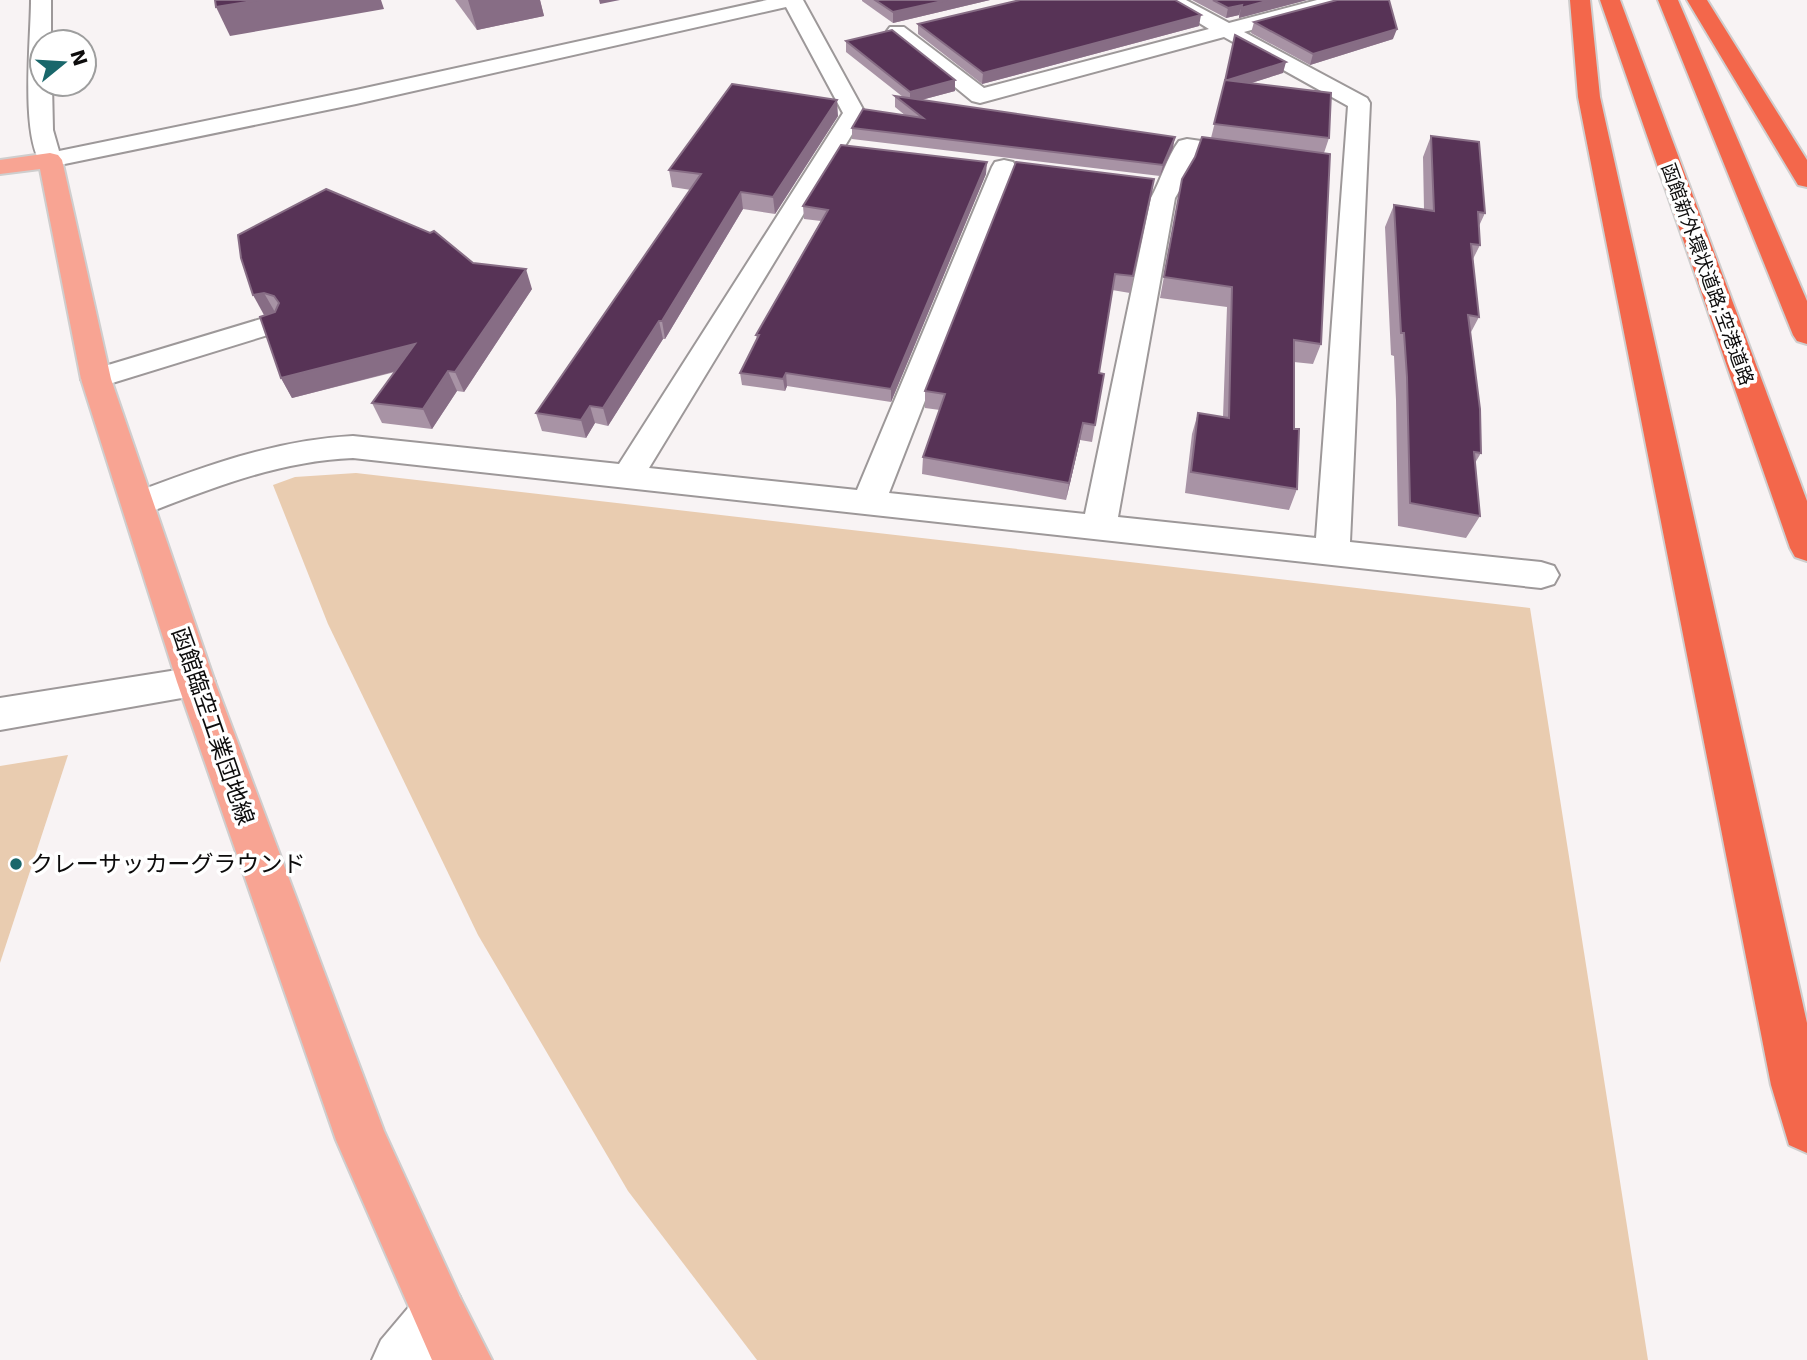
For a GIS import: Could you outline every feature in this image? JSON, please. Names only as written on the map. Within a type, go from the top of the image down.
[{"type":"highway","points":[[1580,0],[1589,97],[1807,1127]]},
{"type":"highway","name":"函館新外環状道路;空港道路","points":[[1610,0],[1807,548]]},
{"type":"highway","points":[[1668,0],[1807,335]]},
{"type":"highway","points":[[1697,0],[1807,180]]},
{"type":"main road","points":[[0,167],[50,160]]},
{"type":"main road","name":"函館臨空工業団地線","points":[[50,160],[96,379],[196,682],[362,1140],[451,1338]]},
{"type":"street","points":[[41,0],[41,130],[50,160],[356,97],[792,0],[854,113],[628,476]]},
{"type":"street","points":[[1172,0],[1359,103],[1342,166],[1332,553]]},
{"type":"street","points":[[923,25],[890,33],[980,96],[1339,0]]},
{"type":"street","points":[[819,48],[845,43]]},
{"type":"street","points":[[833,146],[860,149]]},
{"type":"street","points":[[1098,527],[1160,212],[1154,186],[1176,176],[1187,146],[1278,158]]},
{"type":"street","points":[[868,503],[1004,167]]},
{"type":"street","points":[[96,379],[274,324]]},
{"type":"street","points":[[138,504],[243,465],[285,453],[323,447],[414,452],[1541,575]]},
{"type":"street","points":[[0,714],[196,682]]},
{"type":"street","points":[[401,1360],[451,1338]]},
{"type":"shaded area","points":[[356,473],[1530,608],[1648,1360],[757,1360],[628,1191],[478,935],[328,624],[273,485],[295,477]]},
{"type":"shaded area","name":"クレーサッカーグラウンド","points":[[68,755],[0,963],[0,766]]},
{"type":"building","points":[[215,0],[259,0],[216,7]]},
{"type":"building","points":[[875,0],[947,0],[893,12]]},
{"type":"building","points":[[1020,0],[1175,0],[1201,15],[983,73],[918,24]]},
{"type":"building","points":[[1213,0],[1270,0],[1241,8],[1242,5],[1228,8]]},
{"type":"building","points":[[1337,0],[1389,0],[1397,29],[1313,54],[1254,22]]},
{"type":"building","points":[[892,30],[955,80],[910,92],[846,41]]},
{"type":"building","points":[[1235,35],[1286,62],[1228,80],[1225,80]]},
{"type":"building","points":[[1225,80],[1331,93],[1329,138],[1214,124]]},
{"type":"building","points":[[732,84],[837,100],[773,197],[741,192],[662,321],[659,321],[603,408],[590,406],[581,420],[536,413],[701,174],[669,170]]},
{"type":"building","points":[[895,96],[1175,137],[1163,165],[852,128],[863,109],[923,118]]},
{"type":"building","points":[[1431,136],[1479,142],[1485,213],[1478,212],[1480,245],[1471,244],[1479,317],[1468,315],[1480,409],[1481,453],[1474,452],[1480,516],[1410,503],[1407,377],[1404,333],[1401,333],[1394,205],[1434,211]]},
{"type":"building","points":[[1202,137],[1330,154],[1321,344],[1294,340],[1294,429],[1299,429],[1297,489],[1191,472],[1198,413],[1229,418],[1232,287],[1164,277],[1182,179],[1195,157]]},
{"type":"building","points":[[841,145],[987,162],[891,389],[786,373],[783,379],[740,373],[759,335],[756,335],[828,210],[803,206]]},
{"type":"building","points":[[1016,162],[1154,179],[1133,276],[1115,274],[1099,373],[1104,374],[1095,425],[1083,423],[1069,483],[923,457],[945,394],[925,391]]},
{"type":"building","points":[[326,189],[430,233],[434,231],[473,263],[526,269],[455,372],[448,371],[423,409],[372,403],[415,344],[281,378],[260,317],[275,312],[279,303],[274,296],[264,293],[253,295],[241,258],[238,235]]},
{"type":"place","name":"クレーサッカーグラウンド","points":[[16,864]]}]
